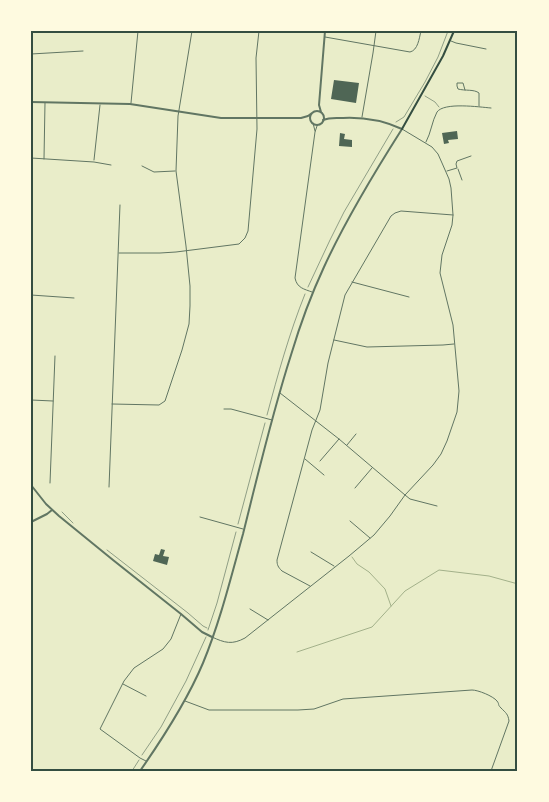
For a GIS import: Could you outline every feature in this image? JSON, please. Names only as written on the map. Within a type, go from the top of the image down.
[{"type":"main road","points":[[402,129],[454,31]]},
{"type":"street","points":[[130,104],[138,31]]},
{"type":"street","points":[[112,404],[159,405],[165,401],[189,324],[190,286],[175,159],[179,111],[192,31]]},
{"type":"street","points":[[119,253],[186,251],[239,244],[246,238],[258,119],[256,58],[259,31]]},
{"type":"street","points":[[324,120],[319,105],[325,31]]},
{"type":"street","points":[[362,118],[376,31]]},
{"type":"street","points":[[325,37],[410,52],[416,49],[421,31]]},
{"type":"street","points":[[450,41],[486,49]]},
{"type":"street","points":[[31,54],[83,51]]},
{"type":"street","points":[[465,90],[479,93],[479,107]]},
{"type":"street","points":[[31,102],[130,104],[221,118],[258,119],[304,117],[313,112],[319,105]]},
{"type":"street","points":[[44,159],[45,102]]},
{"type":"street","points":[[94,162],[100,104]]},
{"type":"street","points":[[426,143],[440,108],[453,106],[491,108]]},
{"type":"street","points":[[313,112],[322,113],[331,118]]},
{"type":"street","points":[[313,112],[311,116],[315,132]]},
{"type":"street","points":[[304,117],[317,125],[319,124]]},
{"type":"street","points":[[31,485],[52,510],[207,635],[223,642],[237,642],[254,632],[370,538],[433,465],[447,441],[457,412],[459,391],[453,325],[440,273],[442,255],[452,225],[453,215],[451,188],[446,172],[438,154],[426,143],[402,129],[378,120],[331,118],[324,120],[317,126],[296,278],[296,284],[313,292]]},
{"type":"street","points":[[140,771],[184,701],[202,665],[223,605],[272,420],[295,342],[313,292],[344,226],[402,129]]},
{"type":"street","points":[[462,180],[457,168],[457,161],[471,156]]},
{"type":"street","points":[[31,158],[94,162],[111,165]]},
{"type":"street","points":[[142,166],[154,172],[176,171]]},
{"type":"street","points":[[446,172],[457,168]]},
{"type":"street","points":[[109,487],[120,205]]},
{"type":"street","points":[[310,587],[282,571],[277,564],[277,560],[304,458],[320,410],[333,340],[345,295],[391,216],[395,213],[453,215]]},
{"type":"street","points":[[352,282],[409,297]]},
{"type":"street","points":[[31,295],[74,298]]},
{"type":"street","points":[[333,340],[367,346],[454,344]]},
{"type":"street","points":[[50,482],[55,356]]},
{"type":"street","points":[[280,393],[316,420],[405,496],[437,506]]},
{"type":"street","points":[[31,400],[53,401]]},
{"type":"street","points":[[224,409],[231,409],[272,420]]},
{"type":"street","points":[[346,445],[356,434]]},
{"type":"street","points":[[320,461],[339,439]]},
{"type":"street","points":[[304,458],[324,475]]},
{"type":"street","points":[[355,488],[372,468]]},
{"type":"street","points":[[31,522],[52,510]]},
{"type":"street","points":[[200,517],[244,529]]},
{"type":"street","points":[[350,521],[370,538]]},
{"type":"street","points":[[311,552],[335,568]]},
{"type":"street","points":[[250,609],[268,620]]},
{"type":"street","points":[[147,761],[100,729],[123,684],[134,668],[163,649],[171,639],[181,614]]},
{"type":"street","points":[[123,684],[146,696]]},
{"type":"street","points":[[184,701],[209,710],[298,710],[314,709],[343,699],[478,690],[496,700],[506,712],[510,721],[491,771]]},
{"type":"path","points":[[394,126],[397,121],[404,117],[425,82],[438,57],[448,31]]},
{"type":"path","points":[[425,96],[439,105],[440,108]]},
{"type":"path","points":[[62,512],[74,524]]},
{"type":"path","points":[[106,550],[208,628]]},
{"type":"path","points":[[132,771],[161,727],[186,681],[207,635]]},
{"type":"building","points":[[334,80],[359,83],[356,103],[331,99]]},
{"type":"building","points":[[457,131],[458,139],[448,140],[449,143],[444,144],[442,133]]},
{"type":"building","points":[[340,133],[345,134],[344,139],[352,140],[352,147],[339,146]]},
{"type":"building","points":[[161,549],[165,550],[163,556],[169,557],[167,565],[153,561],[155,554],[159,555]]},
{"type":"waterway","points":[[352,557],[357,564],[369,572],[385,589],[391,606]]},
{"type":"waterway","points":[[297,652],[372,627],[405,591],[439,570],[489,576],[518,584]]}]
